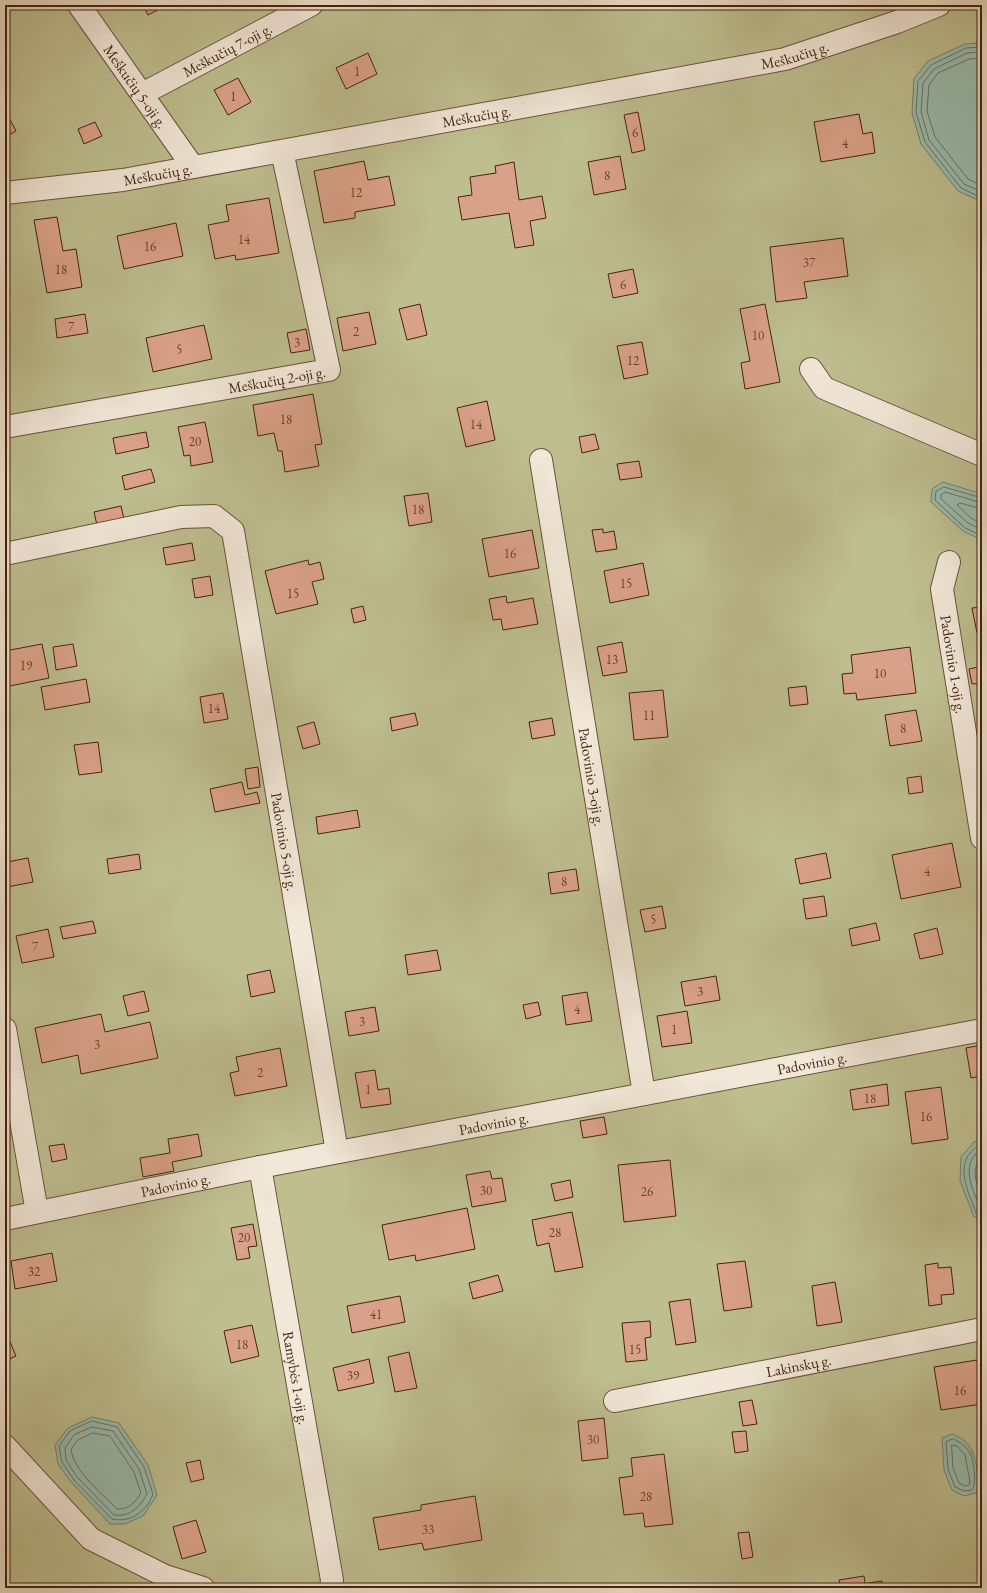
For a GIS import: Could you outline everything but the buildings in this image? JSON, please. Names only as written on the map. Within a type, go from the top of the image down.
[{"type":"street","name":"Meškučių 5-oji g.","points":[[79,5],[193,167]]},
{"type":"street","name":"Meškučių 7-oji g.","points":[[142,94],[311,5]]},
{"type":"street","name":"Meškučių g.","points":[[5,193],[123,180],[785,59],[897,22],[939,5]]},
{"type":"street","name":"Meškučių 2-oji g.","points":[[5,427],[329,370],[282,151]]},
{"type":"street","points":[[811,368],[824,388],[982,455]]},
{"type":"street","name":"Padovinio 3-oji g.","points":[[541,460],[644,1094]]},
{"type":"street","name":"Padovinio 5-oji g.","points":[[5,554],[181,517],[214,516],[233,531],[337,1152]]},
{"type":"street","name":"Padovinio 1-oji g.","points":[[949,562],[942,589],[982,838]]},
{"type":"street","points":[[5,1030],[37,1212]]},
{"type":"street","name":"Padovinio g.","points":[[5,1219],[337,1152],[982,1030]]},
{"type":"street","name":"Ramybės 1-oji g.","points":[[260,1167],[332,1580],[331,1588]]},
{"type":"street","name":"Lakinskų g.","points":[[615,1401],[982,1329]]},
{"type":"street","points":[[5,1446],[91,1539],[165,1576],[203,1588]]},
{"type":"green space","points":[[5,5],[982,5],[982,1588],[5,1588]]},
{"type":"water","points":[[982,43],[982,202],[958,191],[921,144],[912,113],[914,79],[928,61],[965,44]]},
{"type":"water","points":[[943,482],[982,494],[982,540],[963,531],[931,502],[932,489]]},
{"type":"water","points":[[982,1140],[982,1218],[974,1217],[960,1181],[961,1157],[974,1142]]},
{"type":"water","points":[[92,1417],[119,1423],[148,1465],[157,1495],[143,1516],[125,1524],[110,1524],[71,1482],[58,1464],[55,1445],[68,1428]]},
{"type":"water","points":[[952,1434],[967,1443],[972,1451],[979,1478],[976,1493],[964,1496],[952,1490],[944,1470],[942,1438]]}]
